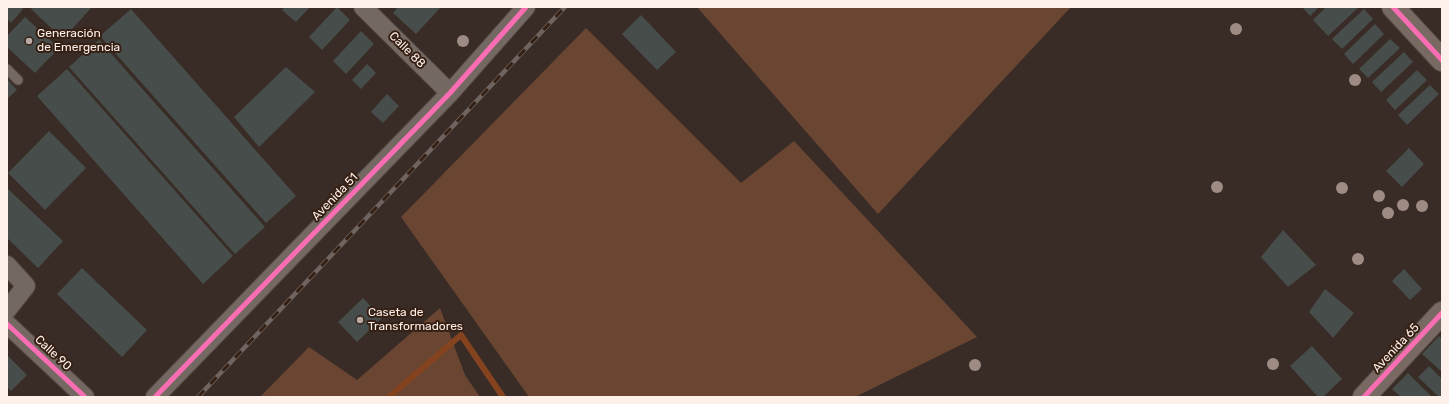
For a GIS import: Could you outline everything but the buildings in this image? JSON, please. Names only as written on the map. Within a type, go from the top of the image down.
[{"type":"street","name":"Calle 88","points":[[363,7],[450,93]]},
{"type":"street","name":"Avenida 51","points":[[155,397],[450,93],[526,7]]},
{"type":"street","points":[[1393,7],[1442,60]]},
{"type":"street","points":[[7,265],[26,286],[7,310]]},
{"type":"street","name":"Avenida 65","points":[[1364,397],[1442,313]]},
{"type":"street","name":"Calle 90","points":[[7,324],[85,397]]},
{"type":"lane","points":[[7,69],[18,80]]},
{"type":"shaded area","points":[[697,7],[1071,7],[878,214]]},
{"type":"shaded area","points":[[586,28],[741,183],[794,141],[977,337],[855,397],[529,397],[401,217]]},
{"type":"shaded area","points":[[440,308],[465,375],[480,397],[260,397],[309,347],[357,380]]},
{"type":"waterway","points":[[389,397],[461,335],[503,397]]},
{"type":"railway","points":[[198,397],[565,7]]},
{"type":"cycle path","points":[[155,397],[450,93],[526,7]]},
{"type":"cycle path","points":[[1393,7],[1442,60]]},
{"type":"cycle path","points":[[1364,397],[1442,313]]},
{"type":"cycle path","points":[[7,324],[85,397]]},
{"type":"place","name":"Generación de Emergencia","points":[[29,41]]},
{"type":"place","name":"Caseta de Transformadores","points":[[360,320]]}]
